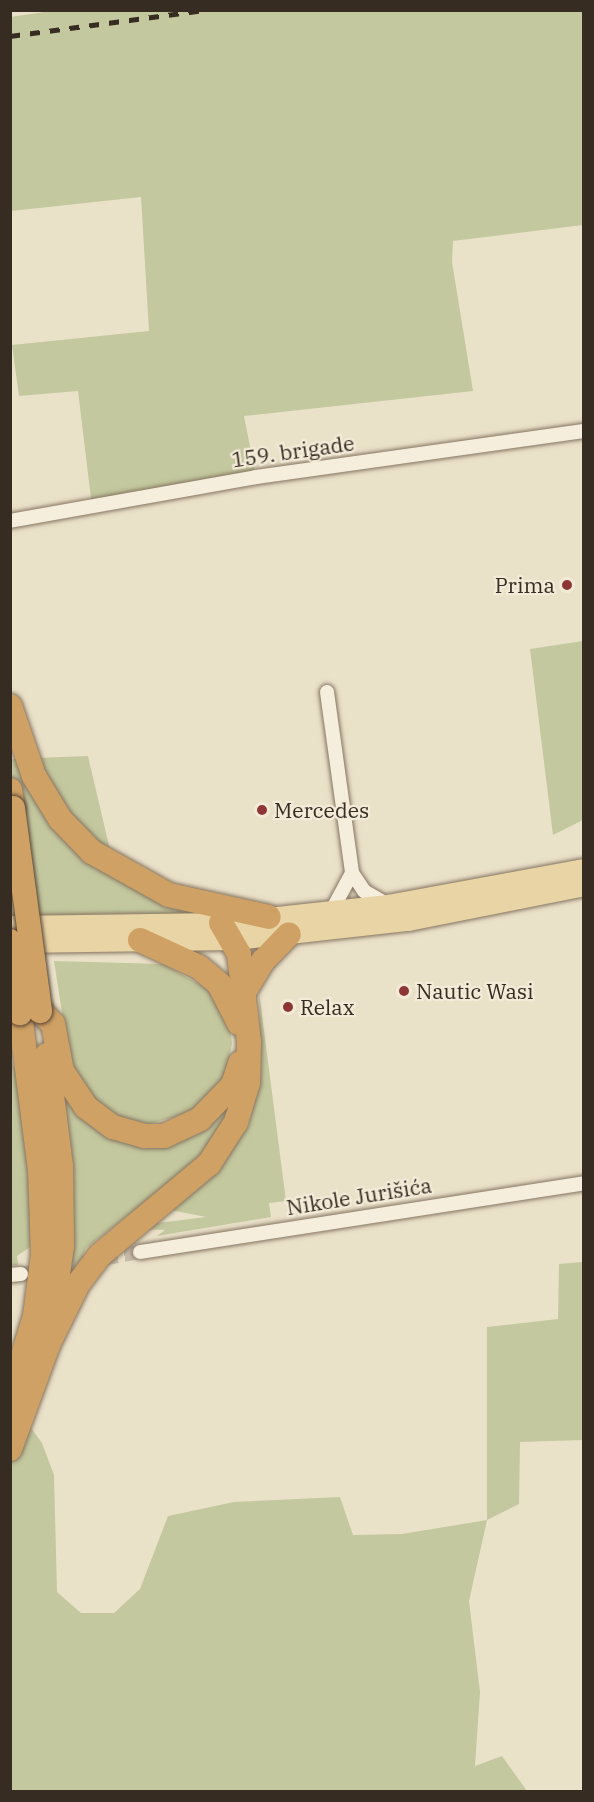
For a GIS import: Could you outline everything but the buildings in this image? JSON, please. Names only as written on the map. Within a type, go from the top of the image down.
[{"type":"highway","points":[[10,706],[33,776],[76,837],[114,867],[169,895],[269,917]]},
{"type":"highway","points":[[10,790],[31,1012],[43,1254],[35,1316],[10,1397]]},
{"type":"highway","points":[[10,1449],[48,1345],[78,1284],[100,1255],[202,1171],[229,1135],[249,1068],[243,994],[228,931]]},
{"type":"highway","points":[[243,994],[263,961],[289,934]]},
{"type":"highway","points":[[31,1012],[53,1024],[70,1087],[100,1119],[145,1136],[164,1136],[200,1119],[233,1085],[241,1062],[238,1015],[219,984],[199,967],[140,940]]},
{"type":"highway","points":[[10,941],[31,1012],[62,1166],[62,1246],[48,1345]]},
{"type":"main road","points":[[10,941],[140,940],[228,931],[269,917],[388,905],[584,869]]},
{"type":"main road","points":[[10,926],[289,934],[408,920],[584,885]]},
{"type":"street","name":"159. brigade","points":[[10,521],[245,479],[584,431]]},
{"type":"street","points":[[327,692],[352,873],[364,891],[388,905]]},
{"type":"street","points":[[332,910],[352,873]]},
{"type":"street","name":"Nikole Jurišića","points":[[140,1252],[584,1183]]},
{"type":"green space","points":[[59,10],[583,11],[583,225],[453,241],[452,262],[473,391],[244,416],[256,477],[92,507],[78,391],[19,396],[12,345],[149,331],[141,197],[11,211],[10,17]]},
{"type":"green space","points":[[583,641],[583,820],[553,835],[530,649]]},
{"type":"green space","points":[[88,756],[114,867],[198,922],[11,932],[11,759]]},
{"type":"green space","points":[[54,961],[163,964],[208,989],[228,1015],[232,1043],[227,1074],[213,1096],[193,1112],[149,1124],[111,1115],[88,1097],[71,1070]]},
{"type":"green space","points":[[259,992],[286,1201],[269,1203],[271,1217],[157,1236],[165,1230],[139,1229],[159,1216],[158,1223],[206,1217],[166,1209],[211,1174],[249,1125],[261,1070]]},
{"type":"green space","points":[[10,1057],[19,1078],[31,1206],[30,1247],[17,1256],[18,1265],[11,1266]]},
{"type":"green space","points":[[63,1095],[77,1111],[130,1140],[227,1105],[229,1112],[205,1155],[86,1248],[66,1292]]},
{"type":"green space","points":[[583,1262],[583,1440],[520,1442],[519,1504],[487,1520],[487,1327],[558,1319],[559,1264]]},
{"type":"green space","points":[[18,1410],[42,1443],[54,1475],[57,1592],[81,1613],[114,1613],[140,1589],[168,1516],[234,1502],[340,1497],[353,1535],[402,1534],[487,1520],[469,1601],[480,1692],[475,1766],[502,1756],[527,1791],[11,1791],[10,1425]]},
{"type":"tunnel","points":[[21,1274],[140,1252]]},
{"type":"railway","points":[[10,36],[206,10]]},
{"type":"place","name":"Prima","points":[[567,585]]},
{"type":"place","name":"Mercedes","points":[[262,810]]},
{"type":"place","name":"Nautic Wasi","points":[[404,991]]},
{"type":"place","name":"Relax","points":[[288,1007]]}]
